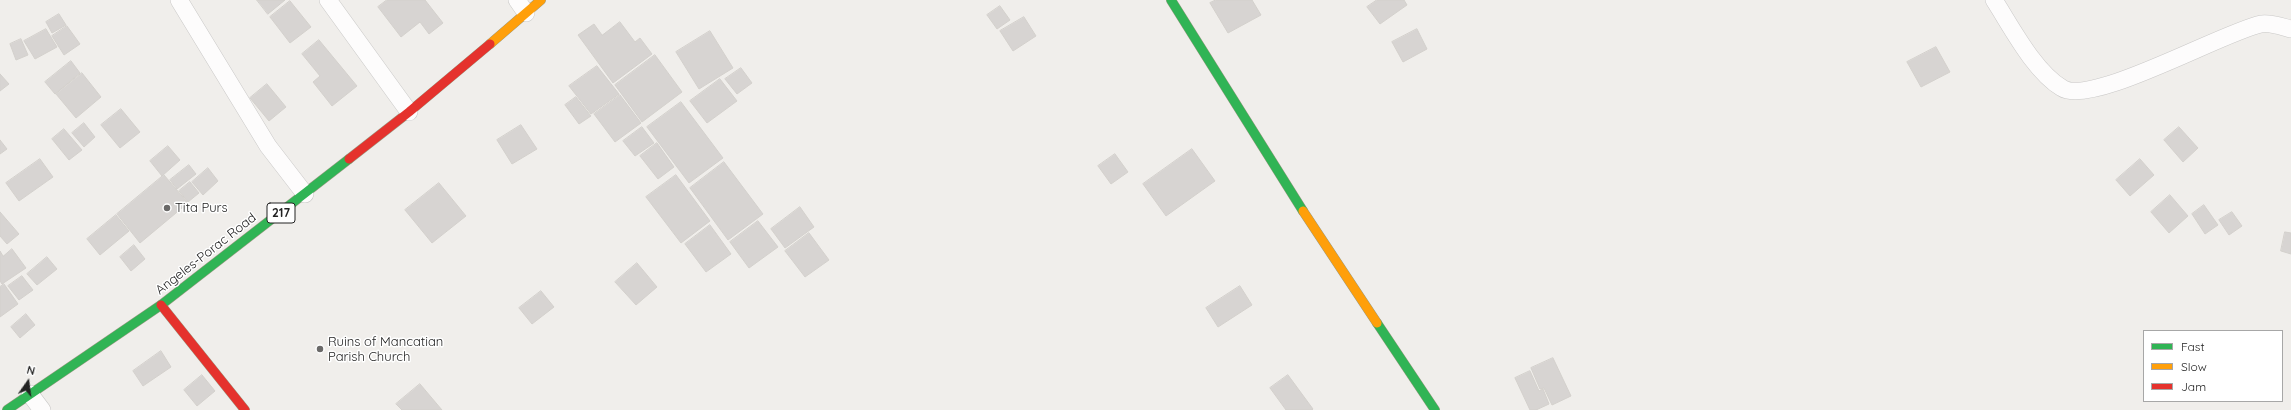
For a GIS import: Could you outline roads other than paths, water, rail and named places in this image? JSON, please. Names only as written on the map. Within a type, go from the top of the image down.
[{"type":"main road","name":"Angeles-Porac Road","points":[[8,410],[161,305],[409,112],[522,6],[541,0]]},
{"type":"main road","points":[[1171,0],[1310,222],[1435,410]]},
{"type":"main road","points":[[161,305],[244,410]]},
{"type":"lane","points":[[179,0],[268,146],[305,194]]},
{"type":"lane","points":[[328,0],[409,112]]},
{"type":"lane","points":[[1994,0],[2046,76],[2063,90],[2088,91],[2121,81],[2222,38],[2263,23],[2291,29]]},
{"type":"lane","points":[[30,394],[42,410]]},
{"type":"place","name":"Tita Purs","points":[[167,208]]},
{"type":"place","name":"Ruins of Mancatian Parish Church","points":[[320,349]]}]
